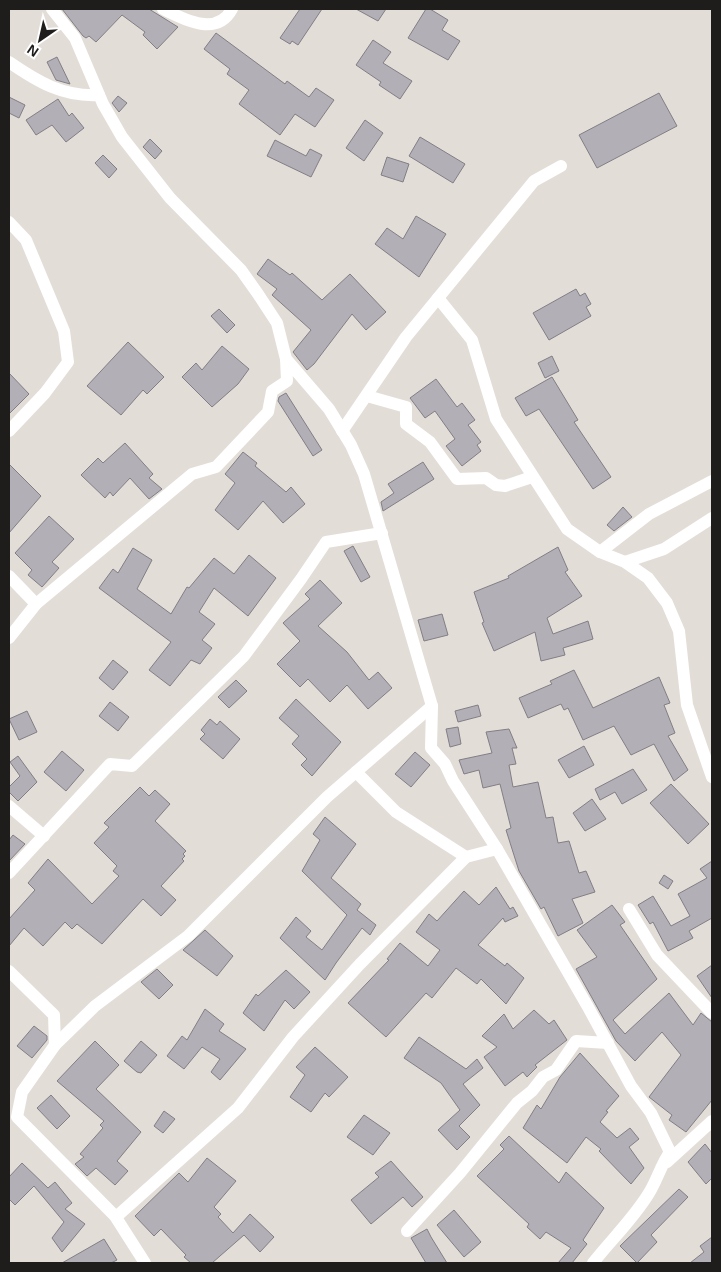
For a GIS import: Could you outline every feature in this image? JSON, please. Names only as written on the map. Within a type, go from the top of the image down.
[{"type":"street","points":[[9,638],[36,604],[192,474],[216,467],[268,412],[272,391],[287,381],[286,359],[276,323],[258,294],[241,270],[170,198],[122,137],[99,95],[75,38],[52,9]]},
{"type":"street","points":[[163,9],[198,24],[218,23],[228,17],[232,9]]},
{"type":"street","points":[[9,62],[30,76],[60,91],[78,96],[99,95]]},
{"type":"street","points":[[342,431],[406,337],[534,181],[561,166]]},
{"type":"street","points":[[9,222],[26,240],[64,331],[68,362],[45,393],[9,431]]},
{"type":"street","points":[[438,298],[472,340],[496,419],[532,478],[567,529],[600,552],[625,562],[648,578],[662,597],[679,631],[687,705],[712,777]]},
{"type":"street","points":[[286,359],[329,410],[364,474],[432,706],[431,748],[446,764],[453,781],[497,849],[608,1042],[631,1086],[651,1113],[670,1152],[659,1169],[656,1181],[648,1195],[593,1263]]},
{"type":"street","points":[[367,396],[406,407],[406,424],[430,442],[457,479],[486,478],[496,485],[505,486],[532,478]]},
{"type":"street","points":[[600,552],[648,514],[712,480]]},
{"type":"street","points":[[625,562],[664,549],[712,518]]},
{"type":"street","points":[[9,873],[110,764],[132,766],[244,656],[326,542],[382,533]]},
{"type":"street","points":[[9,576],[36,604]]},
{"type":"street","points":[[145,1263],[116,1217],[17,1117],[22,1092],[55,1044],[95,1006],[188,936],[328,797],[432,706]]},
{"type":"street","points":[[356,772],[396,812],[466,857]]},
{"type":"street","points":[[9,806],[44,836]]},
{"type":"street","points":[[116,1217],[238,1108],[299,1030],[360,964],[466,857],[497,849]]},
{"type":"street","points":[[629,909],[657,955],[712,1013]]},
{"type":"street","points":[[9,971],[54,1015],[55,1044]]},
{"type":"street","points":[[407,1231],[460,1173],[517,1103],[532,1091],[543,1077],[556,1070],[576,1041],[608,1042]]},
{"type":"street","points":[[659,1169],[712,1121]]},
{"type":"building","points":[[62,9],[149,9],[178,27],[157,49],[143,35],[145,32],[122,15],[96,42],[89,36],[86,38],[83,36]]},
{"type":"building","points":[[300,9],[322,9],[298,45],[292,41],[290,44],[280,38]]},
{"type":"building","points":[[356,9],[386,9],[378,21]]},
{"type":"building","points":[[426,9],[430,9],[448,20],[442,30],[460,41],[448,60],[408,38]]},
{"type":"building","points":[[216,33],[285,84],[287,81],[309,97],[316,88],[334,100],[315,127],[295,114],[280,135],[239,104],[249,90],[227,74],[230,69],[204,49]]},
{"type":"building","points":[[373,40],[391,52],[383,63],[412,81],[400,99],[379,85],[381,82],[356,65]]},
{"type":"building","points":[[57,57],[70,84],[56,80],[47,62]]},
{"type":"building","points":[[659,93],[677,126],[597,168],[579,135]]},
{"type":"building","points":[[118,96],[127,103],[119,112],[112,103]]},
{"type":"building","points":[[9,97],[25,105],[19,118],[9,113]]},
{"type":"building","points":[[58,99],[69,116],[72,113],[84,128],[66,142],[52,125],[36,135],[26,120]]},
{"type":"building","points":[[365,120],[383,133],[364,161],[346,148]]},
{"type":"building","points":[[420,137],[465,164],[453,183],[409,156]]},
{"type":"building","points":[[150,139],[162,151],[155,159],[143,147]]},
{"type":"building","points":[[275,140],[306,156],[310,149],[322,155],[311,177],[267,156]]},
{"type":"building","points":[[103,155],[117,169],[109,178],[95,163]]},
{"type":"building","points":[[387,157],[409,164],[403,182],[381,175]]},
{"type":"building","points":[[416,216],[446,234],[419,277],[375,244],[387,228],[403,239]]},
{"type":"building","points":[[268,259],[290,275],[292,273],[322,300],[350,274],[386,312],[366,330],[352,314],[314,364],[307,370],[293,352],[311,330],[272,295],[277,289],[257,274]]},
{"type":"building","points":[[576,289],[580,296],[585,293],[591,304],[586,307],[591,316],[549,340],[533,313]]},
{"type":"building","points":[[219,309],[235,325],[227,333],[211,316]]},
{"type":"building","points":[[128,342],[164,377],[147,394],[143,390],[121,415],[87,386]]},
{"type":"building","points":[[222,346],[249,369],[238,384],[212,407],[182,377],[196,363],[202,370]]},
{"type":"building","points":[[552,356],[559,371],[545,378],[538,363]]},
{"type":"building","points":[[9,373],[29,394],[9,414]]},
{"type":"building","points":[[552,377],[578,420],[574,422],[611,477],[593,489],[539,409],[526,416],[515,398]]},
{"type":"building","points":[[436,379],[457,407],[462,403],[475,420],[468,425],[481,442],[477,445],[481,451],[462,466],[446,446],[455,439],[435,411],[425,418],[410,398]]},
{"type":"building","points":[[286,393],[322,450],[313,456],[278,401],[279,397]]},
{"type":"building","points":[[125,443],[153,474],[149,478],[162,489],[149,499],[130,478],[113,496],[110,492],[105,498],[81,475],[98,458],[103,463]]},
{"type":"building","points":[[243,452],[257,463],[255,466],[286,492],[291,487],[305,504],[283,523],[263,501],[238,530],[215,510],[235,483],[225,474]]},
{"type":"building","points":[[423,462],[434,479],[383,511],[381,502],[394,493],[388,484]]},
{"type":"building","points":[[9,464],[41,496],[9,533]]},
{"type":"building","points":[[623,507],[632,517],[614,531],[607,525]]},
{"type":"building","points":[[49,516],[74,539],[52,562],[59,568],[42,587],[28,575],[32,570],[15,553]]},
{"type":"building","points":[[353,546],[370,577],[361,582],[344,551]]},
{"type":"building","points":[[558,547],[568,570],[565,572],[582,596],[547,618],[553,634],[588,621],[593,639],[563,648],[565,655],[541,661],[535,632],[494,651],[482,623],[484,622],[474,592],[509,578],[508,576]]},
{"type":"building","points":[[133,548],[152,560],[137,589],[171,614],[187,587],[189,588],[214,558],[234,574],[249,555],[276,578],[248,616],[214,588],[199,612],[215,624],[202,640],[212,648],[200,664],[191,660],[170,686],[149,670],[171,642],[99,588],[113,569],[118,573]]},
{"type":"building","points":[[320,580],[342,603],[318,626],[347,652],[369,680],[378,672],[392,688],[368,709],[347,685],[330,702],[308,679],[300,687],[277,664],[300,641],[283,623],[310,599],[305,594]]},
{"type":"building","points":[[442,614],[448,635],[424,641],[418,620]]},
{"type":"building","points":[[113,660],[128,672],[113,690],[99,678]]},
{"type":"building","points":[[574,670],[593,708],[659,677],[670,703],[664,705],[675,733],[668,736],[688,770],[674,781],[654,744],[631,755],[614,726],[583,740],[568,708],[564,710],[561,704],[528,718],[519,698],[552,684],[550,681]]},
{"type":"building","points":[[236,680],[247,691],[229,708],[218,697]]},
{"type":"building","points":[[296,699],[341,742],[312,776],[301,765],[307,759],[292,744],[299,736],[279,718]]},
{"type":"building","points":[[110,702],[129,717],[118,731],[99,716]]},
{"type":"building","points":[[478,705],[481,716],[458,722],[455,711]]},
{"type":"building","points":[[27,711],[37,732],[19,740],[9,719]]},
{"type":"building","points":[[210,719],[217,725],[220,721],[240,739],[223,759],[200,739],[205,734],[201,730]]},
{"type":"building","points":[[458,727],[461,744],[450,747],[446,729]]},
{"type":"building","points":[[509,729],[517,748],[512,748],[516,764],[509,765],[513,787],[538,782],[546,818],[553,817],[558,843],[569,841],[579,873],[586,871],[595,892],[572,899],[583,923],[558,936],[544,907],[541,909],[519,871],[506,830],[511,828],[500,784],[483,788],[479,770],[464,774],[459,760],[492,753],[486,732]]},
{"type":"building","points":[[584,746],[594,765],[569,778],[558,760]]},
{"type":"building","points":[[62,751],[84,770],[66,791],[44,772]]},
{"type":"building","points":[[415,752],[430,765],[411,787],[395,774]]},
{"type":"building","points":[[18,756],[37,782],[18,801],[9,792],[9,787],[20,776],[10,762]]},
{"type":"building","points":[[633,769],[647,790],[622,804],[615,792],[600,800],[595,789]]},
{"type":"building","points":[[671,784],[709,824],[688,844],[650,803]]},
{"type":"building","points":[[140,787],[149,796],[155,790],[170,804],[155,821],[186,851],[182,859],[184,861],[161,886],[176,900],[161,916],[143,899],[102,944],[77,924],[72,929],[65,922],[43,946],[24,928],[9,946],[9,919],[35,890],[28,883],[48,859],[92,904],[119,876],[113,871],[117,866],[94,843],[109,827],[104,823]]},
{"type":"building","points":[[592,799],[606,819],[585,831],[573,813]]},
{"type":"building","points":[[325,817],[356,844],[331,878],[361,904],[357,910],[376,925],[370,935],[362,928],[325,980],[280,938],[296,917],[311,931],[306,937],[322,950],[347,915],[302,871],[320,840],[313,834]]},
{"type":"building","points":[[13,835],[25,844],[9,861],[9,840]]},
{"type":"building","points":[[712,861],[712,918],[689,931],[693,938],[668,951],[653,922],[650,924],[638,905],[653,896],[671,926],[690,916],[678,894],[707,878],[700,869]]},
{"type":"building","points":[[664,875],[673,881],[668,889],[659,883]]},
{"type":"building","points":[[496,887],[510,909],[513,907],[518,916],[505,922],[503,918],[478,945],[505,966],[507,963],[524,978],[506,1004],[481,979],[477,984],[456,968],[432,998],[426,993],[386,1037],[348,1003],[389,960],[387,959],[400,943],[428,966],[440,950],[416,932],[429,914],[437,921],[464,891],[479,905]]},
{"type":"building","points":[[612,905],[625,922],[620,925],[657,979],[613,1020],[625,1034],[669,993],[693,1025],[701,1013],[712,1022],[712,1100],[686,1132],[669,1120],[672,1115],[649,1097],[681,1055],[662,1032],[635,1061],[616,1041],[576,969],[597,957],[577,930]]},
{"type":"building","points":[[205,930],[233,956],[217,976],[183,950]]},
{"type":"building","points":[[712,965],[712,998],[697,976]]},
{"type":"building","points":[[157,969],[173,985],[159,999],[141,982]]},
{"type":"building","points":[[286,970],[310,992],[294,1009],[285,1000],[264,1031],[243,1013],[256,994],[258,996]]},
{"type":"building","points":[[205,1009],[224,1024],[219,1031],[246,1049],[220,1080],[211,1072],[220,1059],[202,1047],[184,1069],[167,1056],[182,1036],[187,1040]]},
{"type":"building","points":[[534,1010],[549,1024],[554,1020],[567,1040],[535,1065],[537,1067],[527,1077],[523,1072],[505,1086],[484,1057],[497,1047],[482,1036],[504,1014],[513,1029]]},
{"type":"building","points":[[34,1026],[47,1036],[47,1040],[32,1058],[17,1046]]},
{"type":"building","points":[[419,1037],[466,1069],[477,1059],[483,1068],[463,1084],[480,1105],[459,1126],[470,1137],[457,1150],[438,1130],[460,1110],[441,1083],[404,1058]]},
{"type":"building","points":[[95,1041],[119,1065],[96,1089],[141,1132],[117,1161],[128,1171],[115,1185],[96,1168],[87,1176],[75,1164],[84,1157],[80,1154],[103,1128],[100,1125],[104,1121],[57,1081]]},
{"type":"building","points":[[141,1041],[157,1055],[141,1073],[124,1061]]},
{"type":"building","points":[[315,1047],[348,1077],[329,1097],[325,1093],[311,1112],[290,1097],[305,1075],[296,1067]]},
{"type":"building","points":[[580,1053],[619,1096],[606,1111],[608,1112],[600,1122],[617,1138],[630,1128],[639,1139],[629,1147],[644,1168],[631,1184],[599,1151],[601,1149],[586,1137],[567,1163],[523,1128],[537,1105],[541,1109],[560,1077]]},
{"type":"building","points":[[51,1095],[70,1116],[57,1129],[37,1108]]},
{"type":"building","points":[[164,1111],[175,1119],[163,1133],[154,1126]]},
{"type":"building","points":[[364,1115],[390,1133],[373,1155],[347,1137]]},
{"type":"building","points":[[509,1136],[559,1183],[566,1172],[604,1208],[583,1240],[587,1244],[572,1263],[558,1263],[571,1248],[546,1232],[540,1239],[527,1227],[529,1224],[477,1176],[504,1149],[500,1145]]},
{"type":"building","points":[[705,1144],[712,1153],[712,1178],[706,1184],[688,1162]]},
{"type":"building","points":[[207,1158],[236,1181],[214,1207],[221,1214],[218,1217],[233,1233],[250,1214],[274,1237],[260,1252],[244,1235],[212,1263],[191,1263],[184,1257],[186,1255],[161,1229],[154,1236],[135,1216],[179,1173],[188,1182]]},
{"type":"building","points":[[391,1161],[423,1197],[412,1207],[403,1197],[371,1224],[351,1200],[379,1177],[375,1173]]},
{"type":"building","points":[[22,1163],[48,1188],[55,1182],[72,1203],[65,1209],[85,1224],[62,1252],[52,1238],[64,1222],[34,1186],[15,1205],[9,1199],[9,1177]]},
{"type":"building","points":[[679,1189],[688,1197],[651,1235],[657,1242],[637,1263],[620,1246]]},
{"type":"building","points":[[454,1210],[481,1242],[464,1257],[437,1225]]},
{"type":"building","points":[[427,1229],[447,1263],[426,1263],[411,1238]]},
{"type":"building","points":[[712,1237],[712,1263],[690,1263],[704,1252],[700,1246]]},
{"type":"building","points":[[104,1239],[117,1260],[111,1263],[62,1263]]}]
